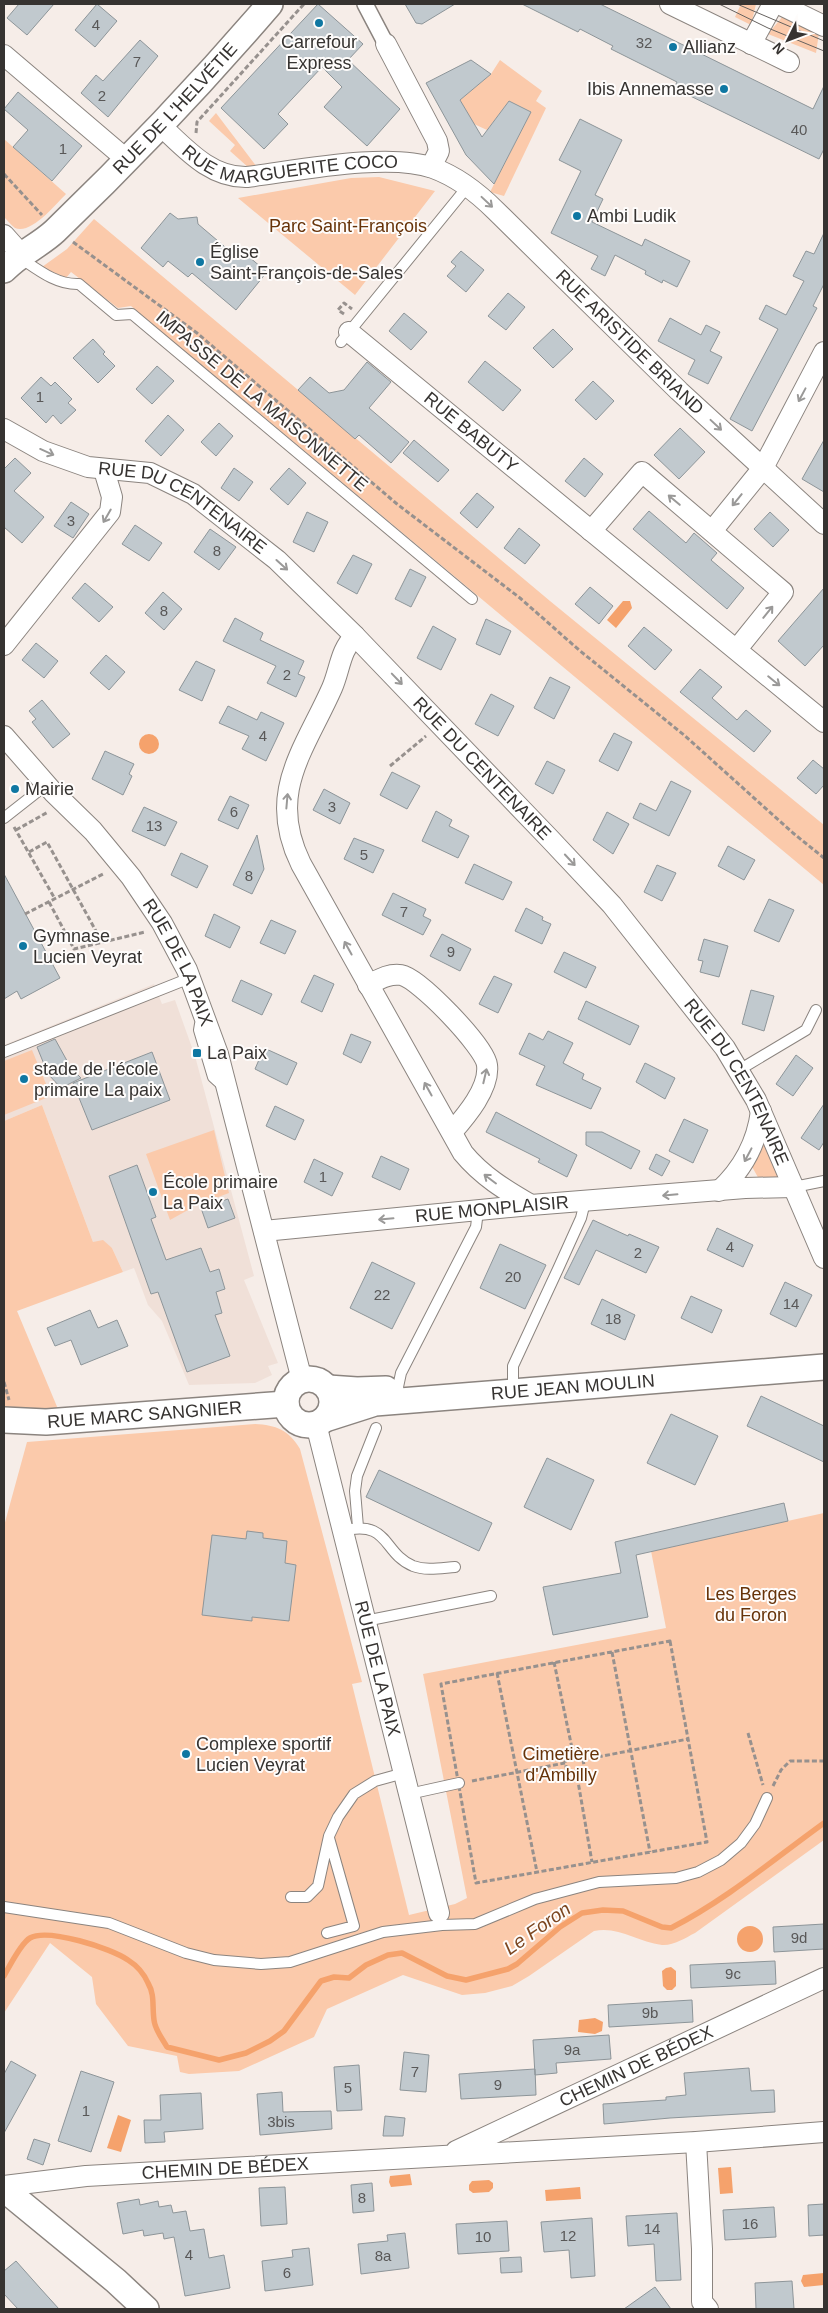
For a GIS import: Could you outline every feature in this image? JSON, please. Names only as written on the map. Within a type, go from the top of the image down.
[{"type":"street","name":"RUE DE L'HELVÉTIE","points":[[14,260],[57,229],[77,209],[210,73],[270,4]]},
{"type":"street","points":[[365,4],[437,141],[439,151],[431,167]]},
{"type":"street","points":[[670,4],[789,62]]},
{"type":"street","points":[[751,44],[773,4]]},
{"type":"street","points":[[779,4],[824,26]]},
{"type":"street","points":[[4,55],[126,159]]},
{"type":"street","name":"RUE MARGUERITE COCO","points":[[160,125],[215,171],[236,177],[374,162],[395,162],[431,167]]},
{"type":"street","name":"RUE ARISTIDE BRIAND","points":[[431,167],[468,186],[496,210],[679,391],[824,524]]},
{"type":"street","points":[[4,235],[14,260]]},
{"type":"street","name":"RUE BABUTY","points":[[345,337],[591,531],[824,722]]},
{"type":"street","points":[[712,531],[763,468],[824,352]]},
{"type":"street","name":"RUE DU CENTENAIRE","points":[[4,429],[54,456],[104,470],[150,473],[193,494],[277,560],[355,636],[612,906],[685,995],[739,1070],[761,1111],[824,1258]]},
{"type":"street","points":[[4,645],[110,512],[112,497],[104,470]]},
{"type":"street","points":[[591,531],[642,472],[783,592],[737,650]]},
{"type":"street","points":[[355,636],[344,649],[338,674],[291,778],[286,801],[288,833],[297,855],[368,985],[463,1152],[474,1166],[506,1191],[531,1205]]},
{"type":"street","name":"RUE DE LA PAIX","points":[[4,736],[46,785],[85,821],[139,888],[166,930],[190,978],[204,1011],[227,1089],[302,1380]]},
{"type":"street","points":[[368,985],[381,978],[396,974],[411,979],[435,1000],[482,1052],[487,1064],[484,1082],[471,1110],[452,1132]]},
{"type":"street","points":[[719,1191],[732,1178],[748,1156],[758,1129],[761,1111]]},
{"type":"street","name":"RUE MONPLAISIR","points":[[264,1231],[531,1205],[794,1187]]},
{"type":"street","name":"RUE JEAN MOULIN","points":[[771,1365],[824,1354]]},
{"type":"street","name":"RUE JEAN MOULIN","points":[[328,1388],[399,1394],[771,1365],[824,1367]]},
{"type":"street","points":[[302,1380],[316,1380],[328,1388],[333,1402],[331,1411],[320,1421],[307,1425],[296,1421],[290,1415],[286,1404],[290,1389],[302,1380]]},
{"type":"street","name":"RUE JEAN MOULIN","points":[[320,1421],[399,1394]]},
{"type":"street","name":"RUE MARC SANGNIER","points":[[4,1420],[46,1422],[286,1404]]},
{"type":"street","name":"RUE DE LA PAIX","points":[[320,1421],[350,1529],[365,1621],[439,1913]]},
{"type":"street","name":"CHEMIN DE BÉDEX","points":[[447,2156],[824,1978]]},
{"type":"street","name":"CHEMIN DE BÉDEX","points":[[4,2188],[86,2176],[696,2142],[824,2132]]},
{"type":"street","points":[[696,2142],[702,2249],[702,2302],[708,2309]]},
{"type":"street","points":[[4,2188],[116,2281],[146,2309]]},
{"type":"lane","points":[[345,337],[468,186]]},
{"type":"lane","name":"IMPASSE DE LA MAISONNETTE","points":[[14,260],[67,284],[79,284],[116,315],[132,314],[472,599]]},
{"type":"lane","points":[[6,817],[46,785]]},
{"type":"lane","points":[[4,1052],[190,978]]},
{"type":"lane","points":[[739,1070],[806,1030],[816,1010]]},
{"type":"lane","name":"RUE MONPLAISIR","points":[[794,1187],[824,1180]]},
{"type":"lane","points":[[513,1385],[513,1366],[577,1226],[585,1202]]},
{"type":"lane","points":[[399,1394],[401,1373],[476,1227],[478,1211]]},
{"type":"lane","points":[[376,1428],[357,1476],[350,1529],[380,1534],[412,1566],[425,1569],[455,1568]]},
{"type":"lane","points":[[365,1621],[491,1596]]},
{"type":"lane","points":[[291,1897],[307,1896],[316,1890],[329,1836],[338,1816],[354,1794],[375,1781],[404,1773]]},
{"type":"lane","points":[[409,1794],[459,1783]]},
{"type":"lane","points":[[4,1907],[110,1923],[186,1953],[214,1960],[260,1964],[290,1962],[383,1932],[442,1924],[475,1924],[535,1899],[599,1882],[676,1878],[698,1872],[721,1860],[741,1842],[755,1824],[767,1798]]},
{"type":"lane","points":[[327,1934],[354,1926],[329,1836]]},
{"type":"path","points":[[189,150],[196,137],[197,122],[304,4]]},
{"type":"path","points":[[4,174],[57,229],[197,333],[397,504],[520,598],[579,650],[698,747],[786,827],[824,858]]},
{"type":"path","points":[[390,766],[440,724]]},
{"type":"path","points":[[16,830],[52,810]]},
{"type":"path","points":[[6,817],[16,830],[55,899]]},
{"type":"path","points":[[29,852],[47,842],[102,942]]},
{"type":"path","points":[[25,914],[105,873]]},
{"type":"path","points":[[49,902],[74,949],[145,932]]},
{"type":"path","points":[[670,1641],[707,1842],[476,1883],[441,1684],[554,1662],[670,1641]]},
{"type":"path","points":[[612,1652],[650,1852]]},
{"type":"path","points":[[554,1662],[573,1754]]},
{"type":"path","points":[[497,1674],[537,1872]]},
{"type":"path","points":[[748,1732],[767,1798]]},
{"type":"path","points":[[583,1760],[688,1739]]},
{"type":"path","points":[[582,1752],[585,1769],[567,1772],[564,1755],[573,1754],[582,1752]]},
{"type":"path","points":[[767,1798],[781,1770],[790,1761],[824,1761]]},
{"type":"path","points":[[459,1783],[565,1763]]},
{"type":"path","points":[[576,1770],[592,1862]]},
{"type":"shaded area","points":[[623,601],[630,601],[632,608],[616,628],[607,620]]},
{"type":"shaded area","points":[[149,734],[156,737],[159,744],[156,751],[149,754],[142,751],[139,744],[142,737]]},
{"type":"shaded area","name":"École primaire La Paix","points":[[154,984],[162,1004],[175,1000],[195,1056],[254,1276],[244,1280],[278,1363],[268,1366],[272,1375],[255,1383],[189,1385],[162,1321],[148,1305],[134,1268],[123,1272],[112,1248],[93,1242],[42,1105],[4,1121],[4,1045]]},
{"type":"shaded area","points":[[750,1926],[759,1930],[763,1939],[759,1948],[750,1952],[741,1948],[737,1939],[741,1930]]},
{"type":"shaded area","points":[[671,1967],[676,1971],[676,1986],[672,1990],[667,1990],[663,1986],[662,1971]]},
{"type":"shaded area","points":[[595,2018],[603,2022],[602,2031],[595,2034],[578,2032],[579,2020]]},
{"type":"shaded area","points":[[118,2115],[131,2120],[121,2152],[107,2148]]},
{"type":"shaded area","points":[[731,2167],[733,2193],[720,2194],[718,2168]]},
{"type":"shaded area","points":[[410,2174],[412,2185],[391,2187],[389,2182],[390,2176]]},
{"type":"shaded area","points":[[489,2180],[493,2183],[493,2188],[489,2192],[473,2193],[469,2190],[469,2185],[472,2181]]},
{"type":"shaded area","points":[[580,2187],[581,2199],[546,2201],[545,2190]]},
{"type":"shaded area","points":[[824,2273],[824,2285],[804,2287],[801,2281],[803,2275]]},
{"type":"green space","points":[[741,4],[756,4],[751,25],[735,17]]},
{"type":"green space","points":[[783,16],[819,33],[816,53],[768,34]]},
{"type":"green space","points":[[500,60],[542,91],[536,101],[546,108],[504,196],[490,192],[531,112],[509,101],[487,130],[474,124],[460,100],[491,74]]},
{"type":"green space","points":[[216,113],[257,167],[249,168],[230,151],[235,145],[209,121]]},
{"type":"green space","points":[[4,139],[66,194],[36,223],[21,229],[15,228],[4,217]]},
{"type":"green space","name":"Parc Saint-François","points":[[379,177],[435,191],[355,295],[238,198],[351,178]]},
{"type":"green space","points":[[94,219],[550,601],[824,825],[824,885],[131,306],[118,308],[71,272],[66,278],[42,267],[67,249]]},
{"type":"green space","name":"stade de l'école primaire La paix","points":[[32,1050],[51,1096],[4,1115],[4,1061]]},
{"type":"green space","points":[[42,1105],[93,1242],[103,1240],[112,1248],[123,1272],[17,1311],[63,1421],[4,1420],[4,1121]]},
{"type":"green space","points":[[214,1130],[229,1193],[197,1205],[170,1220],[146,1154]]},
{"type":"green space","points":[[758,1143],[768,1143],[781,1172],[778,1179],[760,1181],[750,1163]]},
{"type":"green space","points":[[255,1424],[276,1427],[291,1437],[300,1449],[362,1682],[352,1684],[409,1915],[455,1904],[467,1898],[423,1674],[666,1628],[651,1551],[824,1513],[824,1840],[695,1933],[675,1943],[662,1945],[620,1932],[594,1931],[512,1986],[485,1993],[462,1995],[403,1975],[327,2009],[314,2037],[239,2071],[189,2074],[180,2072],[177,2056],[128,2046],[96,2004],[92,1977],[50,1943],[4,2013],[4,1526],[27,1442]]},
{"type":"building","points":[[19,4],[54,4],[27,35],[7,18]]},
{"type":"building","points":[[97,4],[117,21],[95,47],[75,30]]},
{"type":"building","points":[[318,4],[363,44],[348,60],[400,109],[367,146],[324,107],[342,87],[322,67],[278,114],[288,124],[264,149],[221,108]]},
{"type":"building","points":[[405,4],[455,4],[422,24],[416,23]]},
{"type":"building","points":[[522,4],[600,4],[813,109],[824,86],[824,149],[819,159],[674,88],[677,82],[611,49],[613,46],[580,29],[578,32]]},
{"type":"building","points":[[140,40],[158,56],[108,117],[81,93],[96,75],[103,81]]},
{"type":"building","points":[[471,60],[491,74],[460,100],[482,137],[509,101],[531,112],[494,184],[466,155],[426,83]]},
{"type":"building","points":[[18,92],[82,146],[52,181],[13,147],[28,130],[4,109]]},
{"type":"building","points":[[580,119],[622,140],[595,195],[603,199],[592,222],[642,246],[645,239],[690,261],[677,287],[663,280],[662,283],[645,274],[646,271],[615,255],[605,276],[591,269],[598,256],[551,233],[581,171],[559,160]]},
{"type":"building","name":"Église Saint-François-de-Sales","points":[[170,213],[178,219],[197,217],[198,224],[238,258],[243,252],[267,272],[236,310],[192,273],[188,277],[168,261],[163,267],[141,248]]},
{"type":"building","points":[[824,233],[824,284],[813,306],[817,308],[752,431],[730,419],[778,329],[759,319],[766,305],[786,315],[804,281],[793,276],[806,251],[814,254]]},
{"type":"building","points":[[461,251],[484,270],[466,292],[447,276],[456,266],[451,262]]},
{"type":"building","points":[[508,293],[525,307],[506,330],[488,316]]},
{"type":"building","points":[[404,313],[427,332],[411,350],[389,331]]},
{"type":"building","points":[[670,318],[701,335],[706,325],[720,332],[710,351],[722,357],[708,384],[688,374],[695,360],[658,341]]},
{"type":"building","points":[[553,329],[573,349],[553,368],[533,348]]},
{"type":"building","points":[[93,339],[105,352],[103,354],[115,366],[98,383],[73,358]]},
{"type":"building","points":[[485,361],[521,390],[503,411],[468,382]]},
{"type":"building","points":[[367,362],[391,382],[369,408],[409,442],[391,463],[359,435],[355,439],[298,390],[310,377],[329,393],[344,390]]},
{"type":"building","points":[[157,366],[174,381],[152,404],[136,389]]},
{"type":"building","points":[[41,377],[51,386],[55,382],[72,399],[68,403],[76,410],[61,424],[53,415],[46,423],[21,398]]},
{"type":"building","points":[[593,381],[614,401],[596,420],[575,400]]},
{"type":"building","points":[[168,415],[184,430],[161,456],[145,441]]},
{"type":"building","points":[[219,423],[233,436],[216,456],[201,442]]},
{"type":"building","points":[[680,428],[705,452],[679,479],[654,455]]},
{"type":"building","points":[[414,440],[449,470],[438,482],[403,453]]},
{"type":"building","points":[[824,440],[824,492],[802,479]]},
{"type":"building","points":[[15,458],[31,473],[14,491],[44,517],[22,543],[4,527],[4,469]]},
{"type":"building","points":[[584,458],[603,474],[585,497],[565,481]]},
{"type":"building","points":[[234,468],[253,482],[239,501],[221,488]]},
{"type":"building","points":[[289,468],[306,483],[288,505],[270,489]]},
{"type":"building","points":[[477,493],[494,507],[477,528],[460,513]]},
{"type":"building","points":[[71,502],[89,514],[73,538],[54,526]]},
{"type":"building","points":[[649,511],[686,543],[694,533],[717,553],[711,560],[744,588],[727,609],[633,529]]},
{"type":"building","points":[[307,512],[328,522],[314,552],[293,542]]},
{"type":"building","points":[[770,512],[789,530],[773,547],[754,529]]},
{"type":"building","points":[[135,525],[162,543],[149,561],[122,544]]},
{"type":"building","points":[[519,528],[540,545],[525,564],[504,548]]},
{"type":"building","points":[[210,529],[236,547],[219,570],[194,552]]},
{"type":"building","points":[[353,555],[372,564],[357,594],[337,583]]},
{"type":"building","points":[[410,569],[426,577],[411,607],[395,599]]},
{"type":"building","points":[[85,583],[113,607],[99,622],[72,598]]},
{"type":"building","points":[[590,587],[613,606],[599,624],[575,604]]},
{"type":"building","points":[[824,588],[824,645],[805,666],[778,641]]},
{"type":"building","points":[[163,592],[182,609],[164,630],[145,613]]},
{"type":"building","points":[[235,618],[263,633],[260,640],[304,661],[298,674],[305,677],[296,697],[267,683],[276,666],[223,641]]},
{"type":"building","points":[[486,619],[511,631],[500,655],[476,644]]},
{"type":"building","points":[[433,626],[456,639],[441,670],[417,658]]},
{"type":"building","points":[[644,627],[672,650],[655,670],[628,646]]},
{"type":"building","points":[[36,643],[58,661],[44,678],[22,660]]},
{"type":"building","points":[[106,655],[125,672],[109,690],[90,673]]},
{"type":"building","points":[[196,661],[215,670],[202,701],[179,690]]},
{"type":"building","points":[[700,669],[722,687],[712,698],[737,720],[746,710],[771,731],[754,752],[680,692]]},
{"type":"building","points":[[550,677],[570,687],[554,719],[534,708]]},
{"type":"building","points":[[491,694],[514,706],[498,736],[475,724]]},
{"type":"building","points":[[42,700],[70,734],[53,748],[32,722],[36,719],[29,711]]},
{"type":"building","points":[[228,706],[257,720],[261,712],[284,723],[266,761],[242,749],[249,736],[219,723]]},
{"type":"building","points":[[614,733],[632,742],[618,771],[599,761]]},
{"type":"building","points":[[105,751],[134,764],[129,774],[132,776],[123,795],[92,779]]},
{"type":"building","points":[[813,760],[824,769],[824,785],[816,794],[797,778]]},
{"type":"building","points":[[547,761],[565,770],[553,794],[535,784]]},
{"type":"building","points":[[392,772],[420,786],[407,809],[380,795]]},
{"type":"building","points":[[671,781],[691,791],[669,836],[633,818],[640,803],[656,811]]},
{"type":"building","points":[[324,789],[350,803],[340,824],[313,810]]},
{"type":"building","points":[[230,796],[249,805],[238,829],[218,820]]},
{"type":"building","points":[[144,807],[177,822],[165,846],[132,831]]},
{"type":"building","points":[[436,811],[452,820],[449,826],[469,836],[458,858],[422,841]]},
{"type":"building","points":[[607,812],[629,824],[613,854],[593,840]]},
{"type":"building","points":[[257,835],[264,869],[252,894],[233,885]]},
{"type":"building","points":[[354,838],[384,850],[373,873],[344,859]]},
{"type":"building","points":[[728,846],[755,860],[744,880],[718,866]]},
{"type":"building","points":[[181,853],[208,866],[197,888],[171,875]]},
{"type":"building","points":[[474,864],[512,882],[503,900],[465,883]]},
{"type":"building","points":[[657,865],[676,873],[662,901],[644,892]]},
{"type":"building","name":"Gymnase Lucien Veyrat","points":[[4,874],[60,978],[21,999],[17,991],[4,999]]},
{"type":"building","points":[[393,893],[426,909],[423,916],[431,920],[423,935],[382,915]]},
{"type":"building","points":[[769,899],[794,910],[779,942],[754,931]]},
{"type":"building","points":[[526,908],[543,917],[542,920],[551,924],[542,944],[515,931]]},
{"type":"building","points":[[214,914],[240,927],[230,948],[205,936]]},
{"type":"building","points":[[271,920],[296,931],[285,954],[260,943]]},
{"type":"building","points":[[442,934],[471,949],[460,971],[430,956]]},
{"type":"building","points":[[704,939],[728,946],[719,977],[700,972],[703,961],[698,960]]},
{"type":"building","points":[[564,952],[596,967],[586,988],[554,972]]},
{"type":"building","points":[[314,975],[334,984],[322,1012],[301,1002]]},
{"type":"building","points":[[494,976],[512,984],[498,1013],[479,1004]]},
{"type":"building","points":[[241,980],[272,994],[262,1015],[232,1001]]},
{"type":"building","points":[[751,990],[774,996],[764,1031],[742,1024]]},
{"type":"building","points":[[586,1001],[639,1026],[630,1045],[578,1019]]},
{"type":"building","points":[[548,1031],[573,1043],[563,1063],[584,1074],[582,1079],[601,1088],[591,1109],[536,1085],[545,1066],[519,1054],[529,1033],[543,1040]]},
{"type":"building","points":[[351,1034],[371,1042],[361,1063],[343,1054]]},
{"type":"building","points":[[55,1039],[71,1068],[81,1078],[61,1088],[48,1074],[37,1047]]},
{"type":"building","points":[[264,1048],[297,1063],[287,1085],[255,1069]]},
{"type":"building","points":[[152,1052],[170,1100],[92,1130],[73,1083]]},
{"type":"building","points":[[796,1055],[813,1068],[793,1096],[776,1084]]},
{"type":"building","points":[[645,1063],[675,1078],[665,1099],[636,1082]]},
{"type":"building","points":[[824,1104],[824,1142],[819,1150],[801,1138]]},
{"type":"building","points":[[275,1106],[304,1120],[295,1140],[266,1126]]},
{"type":"building","points":[[496,1112],[577,1155],[567,1177],[538,1162],[540,1159],[486,1132]]},
{"type":"building","points":[[684,1119],[708,1130],[693,1163],[669,1151]]},
{"type":"building","points":[[586,1132],[602,1132],[640,1151],[631,1169],[586,1145]]},
{"type":"building","points":[[656,1154],[670,1161],[662,1176],[649,1169]]},
{"type":"building","points":[[381,1156],[409,1169],[400,1190],[372,1177]]},
{"type":"building","points":[[314,1159],[343,1173],[332,1196],[304,1182]]},
{"type":"building","points":[[137,1165],[156,1217],[151,1219],[166,1260],[201,1248],[210,1272],[219,1269],[225,1289],[216,1292],[222,1313],[215,1315],[230,1356],[187,1372],[158,1292],[151,1294],[109,1176]]},
{"type":"building","points":[[228,1199],[235,1218],[208,1228],[201,1208]]},
{"type":"building","points":[[593,1220],[628,1236],[629,1234],[659,1247],[646,1273],[596,1250],[579,1285],[564,1278]]},
{"type":"building","points":[[717,1228],[753,1245],[743,1267],[707,1250]]},
{"type":"building","points":[[500,1244],[546,1265],[525,1309],[480,1288]]},
{"type":"building","points":[[372,1262],[415,1283],[392,1329],[350,1308]]},
{"type":"building","points":[[785,1282],[812,1295],[796,1327],[770,1314]]},
{"type":"building","points":[[691,1296],[722,1310],[712,1333],[681,1318]]},
{"type":"building","points":[[602,1299],[635,1315],[625,1340],[591,1324]]},
{"type":"building","points":[[90,1310],[98,1328],[117,1320],[128,1346],[81,1365],[71,1340],[55,1346],[47,1328]]},
{"type":"building","points":[[761,1396],[824,1426],[824,1462],[747,1426]]},
{"type":"building","points":[[671,1414],[718,1436],[695,1485],[647,1463]]},
{"type":"building","points":[[547,1458],[594,1480],[571,1530],[524,1507]]},
{"type":"building","points":[[379,1470],[492,1523],[479,1551],[366,1497]]},
{"type":"building","points":[[784,1503],[788,1521],[636,1555],[648,1617],[553,1635],[543,1587],[621,1573],[615,1542]]},
{"type":"building","points":[[247,1531],[263,1533],[263,1538],[287,1541],[285,1563],[296,1565],[289,1621],[252,1617],[252,1621],[202,1615],[212,1535],[246,1539]]},
{"type":"building","points":[[824,1924],[824,1949],[774,1952],[773,1927]]},
{"type":"building","points":[[775,1961],[776,1984],[691,1988],[690,1965]]},
{"type":"building","points":[[692,2000],[693,2022],[609,2027],[608,2005]]},
{"type":"building","points":[[609,2035],[611,2059],[556,2063],[557,2073],[535,2075],[533,2040]]},
{"type":"building","points":[[404,2052],[429,2055],[426,2092],[400,2090]]},
{"type":"building","points":[[11,2061],[36,2075],[4,2133],[4,2074]]},
{"type":"building","points":[[359,2065],[362,2110],[337,2111],[334,2067]]},
{"type":"building","points":[[749,2068],[751,2091],[774,2090],[775,2112],[604,2124],[603,2104],[666,2100],[666,2097],[686,2095],[684,2073]]},
{"type":"building","points":[[535,2069],[536,2095],[461,2099],[459,2074]]},
{"type":"building","points":[[81,2071],[114,2082],[91,2152],[58,2141]]},
{"type":"building","points":[[282,2092],[283,2112],[331,2111],[332,2129],[260,2135],[257,2094]]},
{"type":"building","points":[[201,2093],[203,2129],[164,2132],[165,2142],[145,2143],[144,2120],[161,2120],[160,2095]]},
{"type":"building","points":[[385,2116],[405,2118],[403,2136],[383,2136]]},
{"type":"building","points":[[34,2139],[50,2144],[43,2165],[27,2159]]},
{"type":"building","points":[[372,2183],[374,2211],[353,2213],[351,2185]]},
{"type":"building","points":[[285,2187],[287,2224],[261,2226],[259,2188]]},
{"type":"building","points":[[139,2199],[140,2205],[158,2201],[159,2207],[171,2205],[173,2213],[186,2211],[190,2231],[204,2229],[209,2258],[224,2255],[230,2288],[185,2296],[174,2237],[164,2239],[163,2233],[144,2236],[143,2230],[123,2234],[117,2203]]},
{"type":"building","points":[[824,2204],[824,2235],[809,2236],[808,2205]]},
{"type":"building","points":[[774,2207],[776,2237],[725,2240],[723,2210]]},
{"type":"building","points":[[677,2213],[681,2280],[656,2281],[654,2244],[628,2246],[626,2216]]},
{"type":"building","points":[[592,2218],[595,2276],[571,2278],[569,2250],[544,2252],[541,2222]]},
{"type":"building","points":[[507,2221],[509,2251],[458,2254],[456,2224]]},
{"type":"building","points":[[405,2233],[409,2268],[361,2274],[358,2244],[388,2241],[387,2235]]},
{"type":"building","points":[[309,2248],[313,2285],[265,2291],[262,2261],[293,2257],[292,2250]]},
{"type":"building","points":[[521,2257],[522,2272],[501,2273],[500,2258]]},
{"type":"building","points":[[16,2261],[59,2309],[18,2309],[4,2294],[4,2271]]},
{"type":"building","points":[[792,2281],[794,2309],[756,2309],[755,2283]]},
{"type":"building","points":[[655,2287],[671,2309],[624,2309]]},
{"type":"waterway","name":"Le Foron","points":[[4,1976],[16,1955],[30,1938],[39,1936],[64,1937],[108,1950],[131,1962],[144,1976],[152,1992],[156,2027],[167,2047],[219,2060],[246,2053],[270,2041],[284,2031],[321,1981],[334,1977],[349,1978],[366,1965],[388,1955],[402,1953],[447,1976],[466,1980],[508,1969],[517,1964],[560,1927],[582,1913],[603,1910],[623,1911],[662,1927],[671,1928],[730,1892],[824,1823]]},
{"type":"tram line","points":[[719,4],[768,28],[824,51]]},
{"type":"tram line","points":[[737,4],[824,41]]},
{"type":"place","name":"Carrefour Express","points":[[319,23]]},
{"type":"place","name":"Allianz","points":[[673,47]]},
{"type":"place","name":"Ibis Annemasse","points":[[724,89]]},
{"type":"place","name":"Ambi Ludik","points":[[577,216]]},
{"type":"place","name":"Église Saint-François-de-Sales","points":[[200,262]]},
{"type":"place","name":"Mairie","points":[[15,789]]},
{"type":"place","name":"Gymnase Lucien Veyrat","points":[[23,946]]},
{"type":"place","name":"La Paix","points":[[197,1053]]},
{"type":"place","name":"stade de l'école primaire La paix","points":[[24,1079]]},
{"type":"place","name":"École primaire La Paix","points":[[153,1192]]},
{"type":"place","name":"Complexe sportif Lucien Veyrat","points":[[186,1754]]},
{"type":"park label","name":"Les Berges du Foron","points":[[751,1604]]},
{"type":"park label","name":"Cimetière d'Ambilly","points":[[561,1764]]}]
